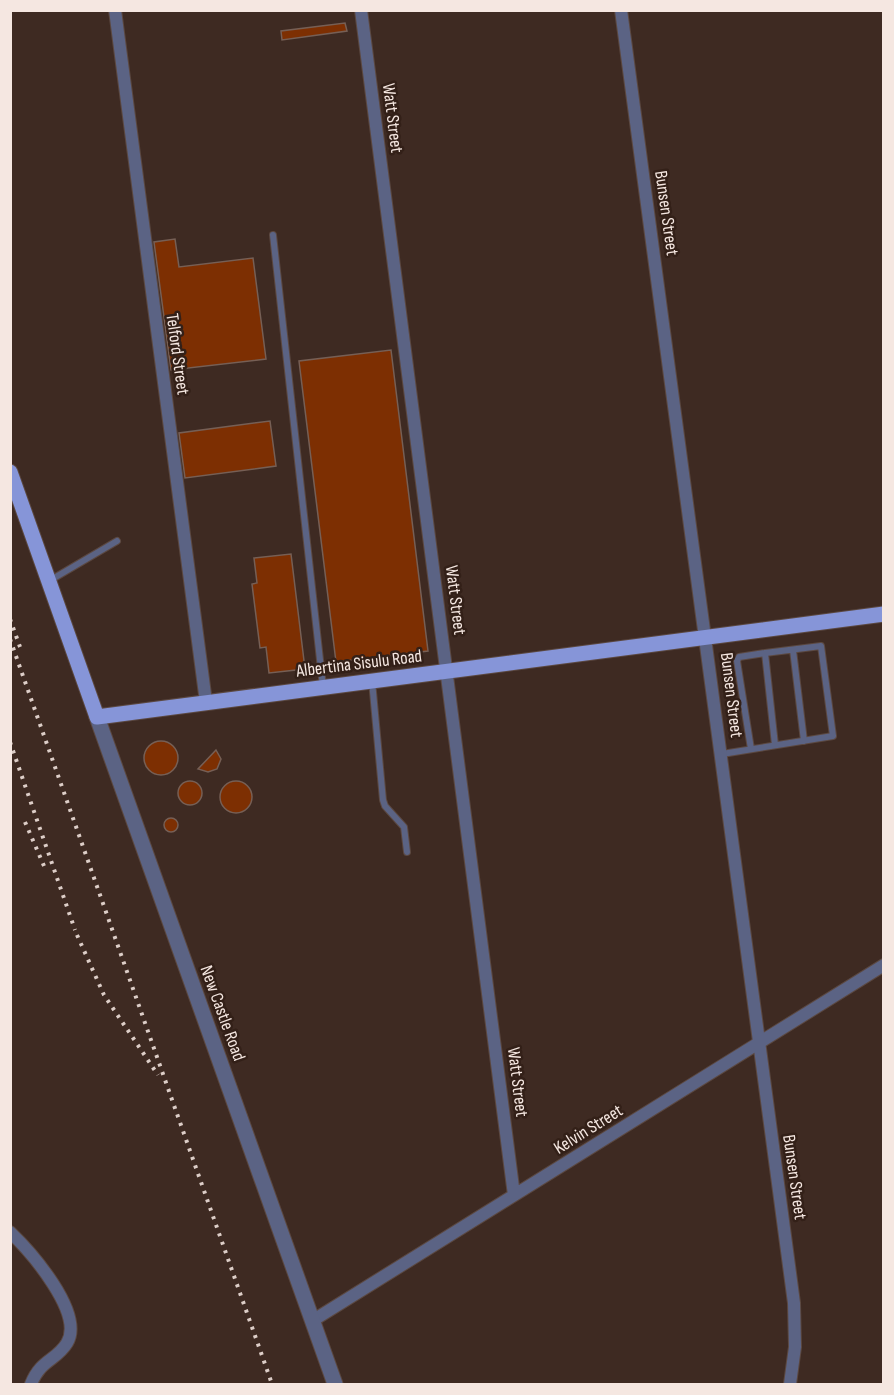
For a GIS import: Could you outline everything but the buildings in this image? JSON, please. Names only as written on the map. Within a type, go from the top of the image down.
[{"type":"main road","points":[[10,472],[97,717]]},
{"type":"main road","name":"Albertina Sisulu Road","points":[[97,717],[884,614]]},
{"type":"street","name":"Telford Street","points":[[115,10],[206,702]]},
{"type":"street","name":"Watt Street","points":[[361,10],[514,1195]]},
{"type":"street","name":"Bunsen Street","points":[[621,10],[795,1312],[795,1347],[790,1384]]},
{"type":"street","name":"New Castle Road","points":[[97,717],[335,1384]]},
{"type":"street","name":"Kelvin Street","points":[[312,1322],[884,965]]},
{"type":"street","points":[[10,1232],[50,1278],[59,1293],[69,1324],[70,1334],[67,1343],[37,1370],[32,1384]]},
{"type":"lane","points":[[273,235],[323,687]]},
{"type":"lane","points":[[49,581],[117,541]]},
{"type":"lane","points":[[722,754],[833,736],[821,646],[740,657],[737,661],[751,749]]},
{"type":"lane","points":[[793,650],[804,741]]},
{"type":"lane","points":[[765,653],[775,746]]},
{"type":"lane","points":[[372,681],[383,800],[385,806],[404,827],[407,852]]},
{"type":"railway","points":[[10,619],[20,647]]},
{"type":"railway","points":[[10,639],[272,1384]]},
{"type":"railway","points":[[10,742],[75,930]]},
{"type":"railway","points":[[25,822],[44,866]]},
{"type":"railway","points":[[77,935],[104,995],[158,1075]]}]
